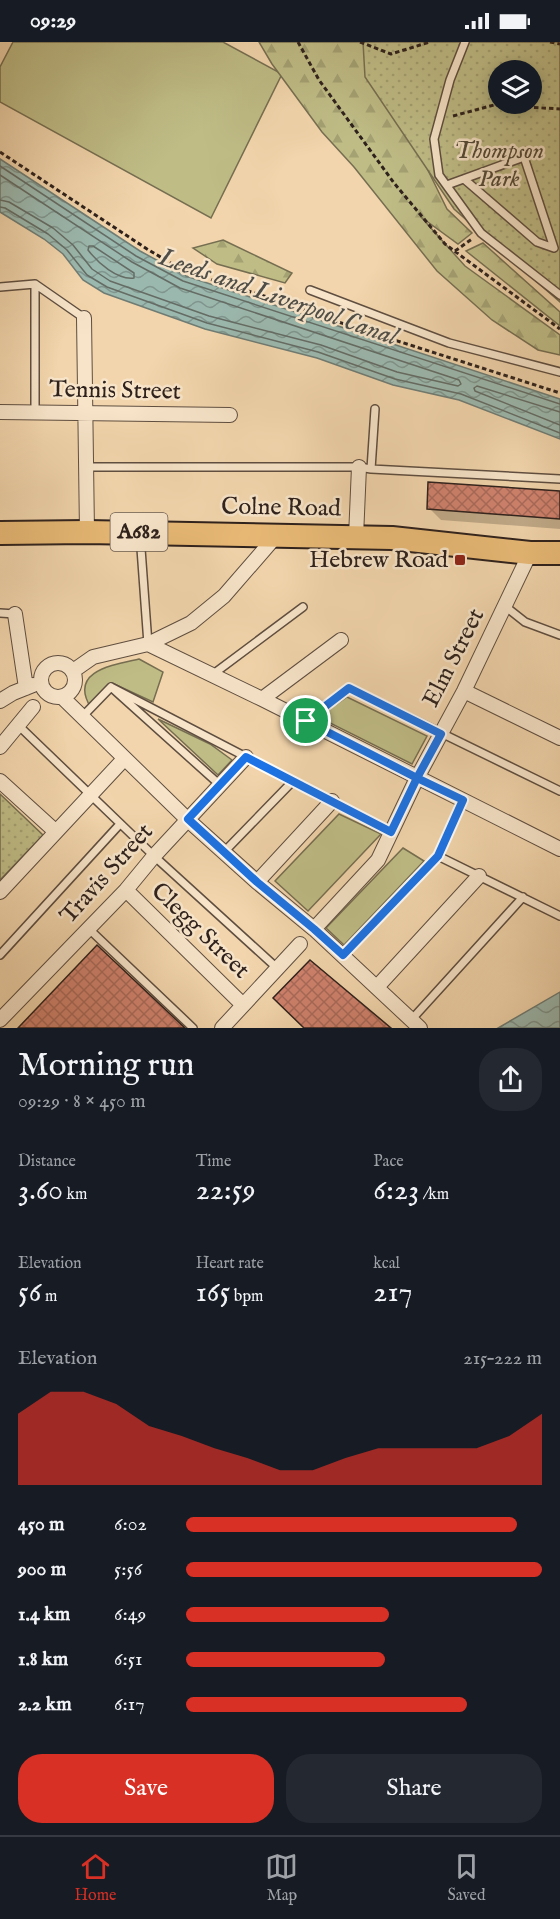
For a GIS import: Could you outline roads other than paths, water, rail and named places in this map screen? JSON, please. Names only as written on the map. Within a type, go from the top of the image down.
[{"type":"main road","name":"Colne Road","points":[[0,533],[140,532],[392,538],[530,553],[560,553]]},
{"type":"street","points":[[84,318],[87,532]]},
{"type":"street","name":"Tennis Street","points":[[0,412],[230,415]]},
{"type":"street","points":[[356,537],[365,468]]},
{"type":"street","points":[[73,671],[93,657],[148,644],[192,623],[224,596],[277,535]]},
{"type":"street","name":"Elm Street","points":[[314,929],[378,860],[417,778],[506,607],[530,553]]},
{"type":"street","points":[[15,614],[26,688]]},
{"type":"street","points":[[262,699],[341,640]]},
{"type":"street","points":[[148,644],[560,849]]},
{"type":"street","points":[[54,663],[62,663],[73,671],[74,685],[69,693],[62,697],[50,696],[43,690],[40,683],[43,670],[54,663]]},
{"type":"street","points":[[0,701],[40,683]]},
{"type":"street","points":[[464,691],[560,738]]},
{"type":"street","points":[[62,697],[188,819],[257,882],[314,929],[416,1023]]},
{"type":"street","points":[[0,747],[33,706]]},
{"type":"street","name":"Travis Street","points":[[0,1020],[126,890],[154,856],[246,757]]},
{"type":"street","points":[[0,892],[124,759]]},
{"type":"street","points":[[0,781],[55,831]]},
{"type":"street","points":[[257,882],[332,801]]},
{"type":"street","points":[[377,987],[479,876]]},
{"type":"street","name":"Clegg Street","points":[[126,890],[243,1005]]},
{"type":"street","points":[[222,1028],[300,944]]},
{"type":"lane","points":[[465,42],[450,80],[434,139],[439,175],[481,233],[560,295]]},
{"type":"lane","points":[[447,185],[524,157],[554,248],[537,242],[464,179]]},
{"type":"lane","points":[[35,284],[35,413]]},
{"type":"lane","points":[[0,287],[35,284],[84,318]]},
{"type":"lane","points":[[310,290],[449,343],[560,372]]},
{"type":"lane","points":[[365,468],[375,409]]},
{"type":"lane","points":[[86,467],[365,468],[560,479]]},
{"type":"lane","points":[[140,532],[148,644]]},
{"type":"lane","points":[[212,675],[303,607]]},
{"type":"lane","points":[[506,607],[525,622],[560,635]]},
{"type":"lane","points":[[0,613],[15,614]]},
{"type":"lane","points":[[82,717],[111,687]]},
{"type":"lane","points":[[111,687],[391,832]]},
{"type":"lane","points":[[111,687],[220,785]]},
{"type":"lane","points":[[306,721],[349,688],[560,791]]},
{"type":"lane","points":[[18,725],[154,856],[278,968]]},
{"type":"lane","points":[[224,852],[293,781]]},
{"type":"lane","points":[[343,955],[438,856],[463,800]]},
{"type":"lane","points":[[0,955],[120,824]]},
{"type":"lane","points":[[438,856],[560,916]]},
{"type":"lane","points":[[416,1023],[523,897]]},
{"type":"lane","points":[[89,929],[193,1028]]},
{"type":"water","points":[[0,159],[140,251],[186,276],[560,399],[560,439],[459,400],[393,385],[317,358],[205,329],[104,293],[83,280],[63,254],[44,239],[0,212]]},
{"type":"water","points":[[560,992],[560,1028],[498,1028]]},
{"type":"place","name":"Hebrew Road","points":[[460,560]]},
{"type":"park label","name":"Thompson Park","points":[[499,165]]},
{"type":"water label","name":"Leeds and Liverpool Canal","points":[[278,297]]}]
